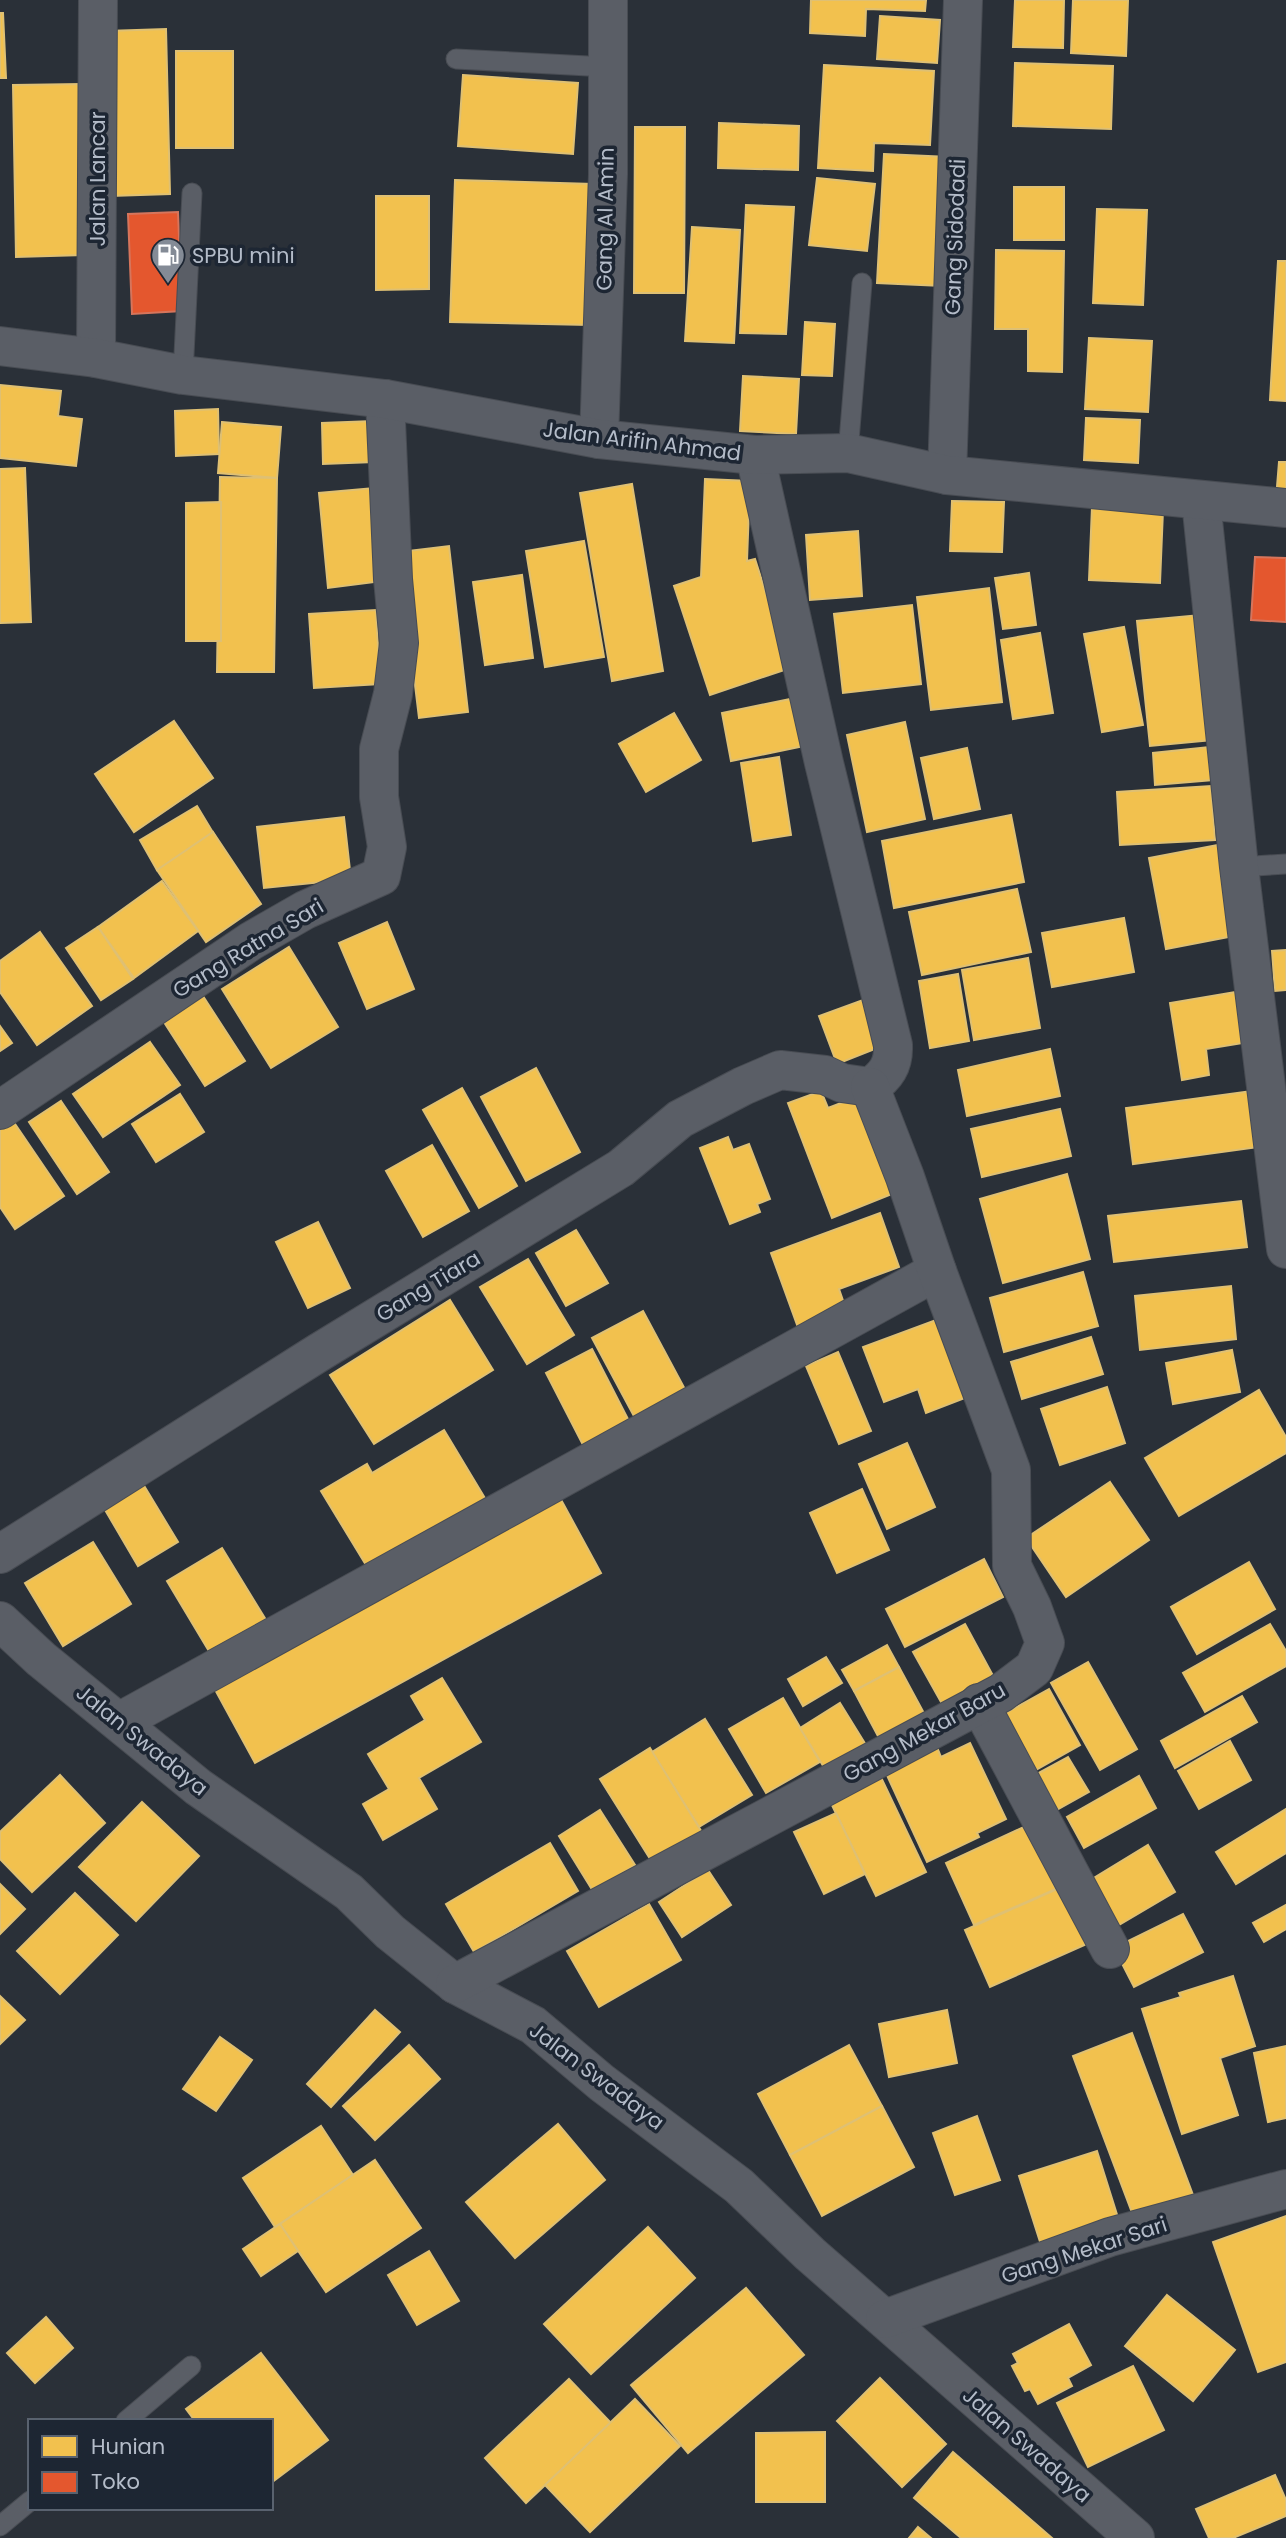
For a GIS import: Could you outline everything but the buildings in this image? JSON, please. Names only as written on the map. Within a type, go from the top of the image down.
[{"type":"street","name":"Jalan Lancar","points":[[96,358],[98,0]]},
{"type":"street","name":"Gang Al Amin","points":[[598,439],[608,174],[608,0]]},
{"type":"street","name":"Gang Sidodadi","points":[[947,475],[963,0]]},
{"type":"street","name":"Jalan Arifin Ahmad","points":[[0,346],[96,358],[183,375],[385,399],[598,439],[755,455],[848,453],[947,475],[1286,508]]},
{"type":"street","name":"Gang Ratna Sari","points":[[0,1110],[251,941],[305,909],[381,876],[387,847],[379,797],[379,749],[393,694],[400,643],[393,579],[385,399]]},
{"type":"street","points":[[755,455],[821,750],[893,1045],[894,1061],[882,1079],[870,1087]]},
{"type":"street","points":[[1201,501],[1240,867],[1286,1249]]},
{"type":"street","name":"Gang Tiara","points":[[0,1554],[318,1353],[621,1168],[680,1119],[780,1070],[825,1075],[842,1083],[870,1087]]},
{"type":"street","name":"Gang Mekar Baru","points":[[455,1984],[1000,1693],[1034,1668],[1045,1643],[1032,1606],[1012,1566],[1012,1470],[870,1087]]},
{"type":"street","points":[[119,1722],[937,1271]]},
{"type":"street","name":"Jalan Swadaya","points":[[0,1622],[41,1659],[198,1787],[349,1892],[390,1932],[455,1984],[533,2025],[602,2083],[686,2144],[738,2186],[810,2255],[1135,2538]]},
{"type":"street","points":[[979,1703],[1110,1949]]},
{"type":"street","name":"Gang Mekar Sari","points":[[886,2319],[1110,2237],[1286,2189]]},
{"type":"lane","points":[[456,59],[607,67]]},
{"type":"lane","points":[[183,375],[192,192]]},
{"type":"lane","points":[[848,453],[862,283]]},
{"type":"lane","points":[[1240,867],[1286,864]]},
{"type":"lane","points":[[128,2419],[191,2366]]},
{"type":"lane","points":[[0,2526],[28,2503]]},
{"type":"place","name":"SPBU mini","points":[[168,285]]}]
